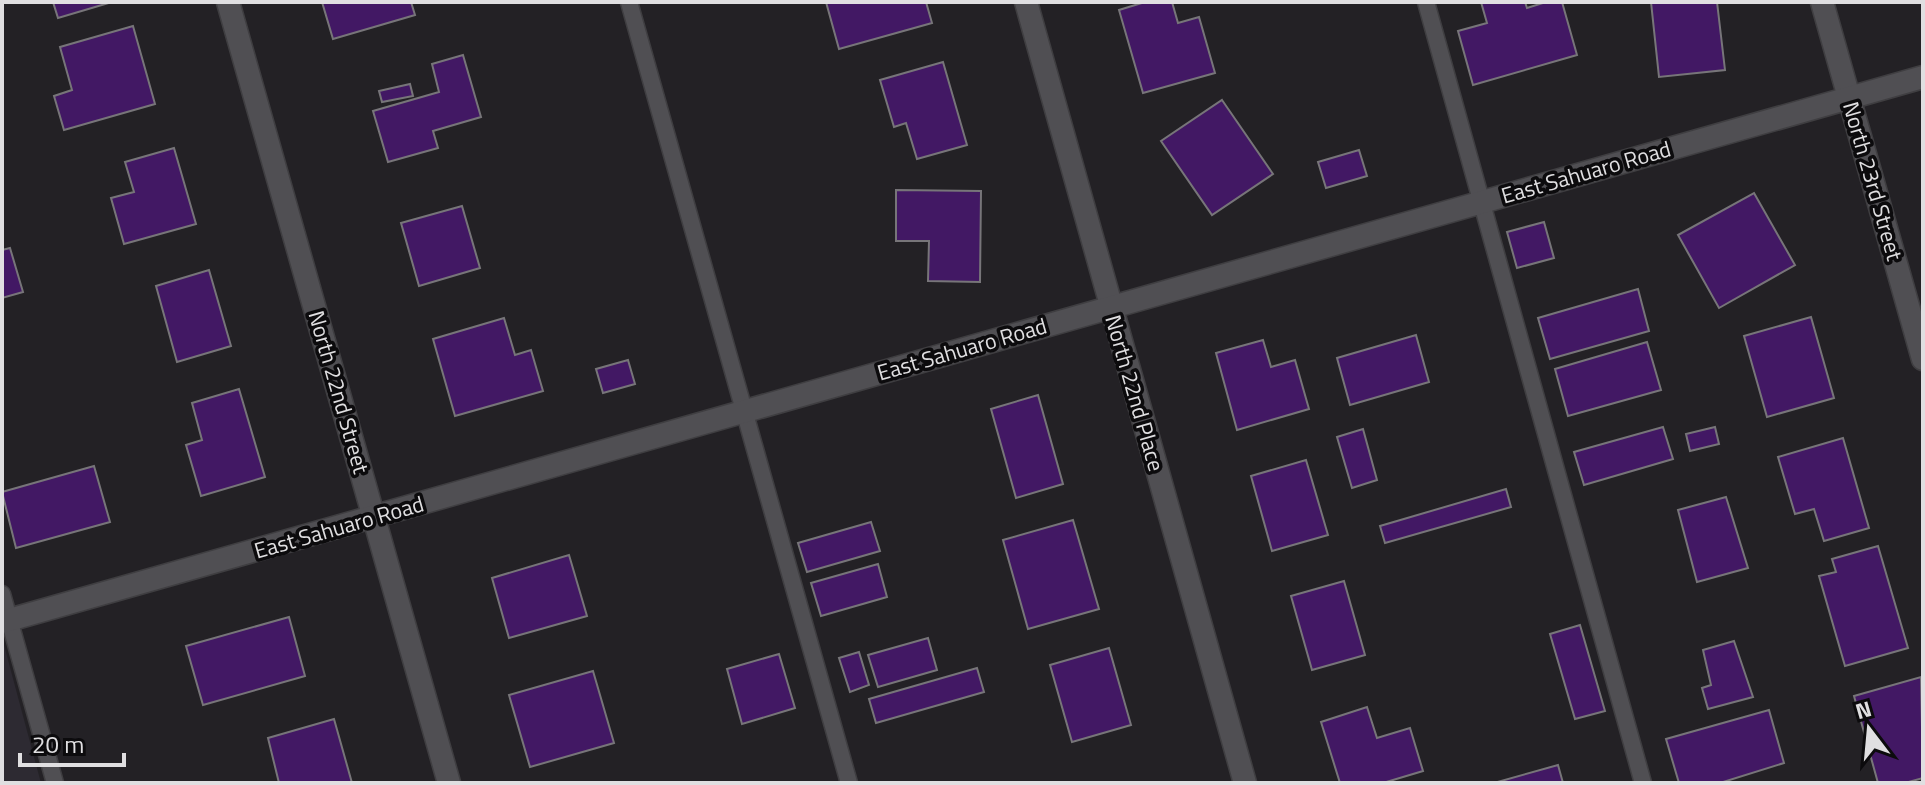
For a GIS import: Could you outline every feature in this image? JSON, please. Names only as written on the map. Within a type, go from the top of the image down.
[{"type":"street","name":"North 22nd Street","points":[[228,2],[449,783]]},
{"type":"street","name":"North 22nd Place","points":[[1026,2],[1245,783]]},
{"type":"street","name":"North 23rd Street","points":[[1822,2],[1923,359]]},
{"type":"street","name":"East Sahuaro Road","points":[[5,621],[1923,77]]},
{"type":"lane","points":[[629,2],[849,783]]},
{"type":"lane","points":[[1426,2],[1643,783]]},
{"type":"lane","points":[[2,594],[5,621],[55,783]]},
{"type":"shaded area","points":[[2,639],[4,645],[41,783],[2,783]]},
{"type":"building","points":[[53,2],[112,2],[58,18]]},
{"type":"building","points":[[322,2],[411,2],[415,15],[333,39]]},
{"type":"building","points":[[826,2],[926,2],[932,23],[839,49]]},
{"type":"building","points":[[1145,2],[1172,2],[1178,23],[1199,17],[1215,73],[1143,93],[1119,10]]},
{"type":"building","points":[[1481,2],[1525,2],[1527,8],[1546,2],[1562,2],[1577,55],[1473,85],[1458,31],[1487,23]]},
{"type":"building","points":[[1651,2],[1717,2],[1725,70],[1659,77]]},
{"type":"building","points":[[133,26],[155,104],[64,130],[54,96],[72,90],[60,47]]},
{"type":"building","points":[[463,55],[481,117],[433,131],[438,148],[388,162],[373,111],[439,92],[432,64]]},
{"type":"building","points":[[943,62],[967,145],[917,159],[906,123],[894,127],[880,80]]},
{"type":"building","points":[[410,84],[413,96],[382,102],[379,91]]},
{"type":"building","points":[[1222,100],[1273,174],[1212,215],[1161,141]]},
{"type":"building","points":[[174,148],[196,224],[124,244],[111,198],[134,192],[125,162]]},
{"type":"building","points":[[1359,150],[1367,176],[1326,188],[1318,162]]},
{"type":"building","points":[[896,190],[981,191],[980,282],[928,281],[929,241],[896,241]]},
{"type":"building","points":[[1754,193],[1795,265],[1719,308],[1678,235]]},
{"type":"building","points":[[462,206],[480,268],[419,286],[401,223]]},
{"type":"building","points":[[1544,222],[1554,258],[1517,268],[1507,232]]},
{"type":"building","points":[[10,248],[23,292],[2,298],[2,250]]},
{"type":"building","points":[[209,270],[231,346],[177,362],[156,286]]},
{"type":"building","points":[[1638,289],[1649,331],[1550,359],[1538,318]]},
{"type":"building","points":[[1811,317],[1834,398],[1767,417],[1744,336]]},
{"type":"building","points":[[504,318],[515,355],[531,350],[543,391],[455,416],[433,339]]},
{"type":"building","points":[[1416,335],[1429,382],[1350,405],[1337,358]]},
{"type":"building","points":[[1263,340],[1271,367],[1295,360],[1309,409],[1237,430],[1216,353]]},
{"type":"building","points":[[1647,342],[1661,390],[1568,416],[1555,369]]},
{"type":"building","points":[[628,360],[635,384],[603,393],[596,369]]},
{"type":"building","points":[[239,389],[265,477],[201,496],[186,445],[202,440],[192,403]]},
{"type":"building","points":[[1038,395],[1063,484],[1016,498],[991,409]]},
{"type":"building","points":[[1663,427],[1673,459],[1584,485],[1574,452]]},
{"type":"building","points":[[1715,427],[1719,444],[1690,451],[1686,434]]},
{"type":"building","points":[[1363,429],[1377,480],[1352,488],[1337,437]]},
{"type":"building","points":[[1843,438],[1869,528],[1824,541],[1814,509],[1795,514],[1778,457]]},
{"type":"building","points":[[1306,460],[1328,535],[1272,551],[1251,476]]},
{"type":"building","points":[[94,466],[110,522],[16,548],[2,492]]},
{"type":"building","points":[[1506,489],[1511,507],[1385,543],[1380,526]]},
{"type":"building","points":[[1726,497],[1748,568],[1697,582],[1678,510]]},
{"type":"building","points":[[1073,520],[1099,609],[1028,629],[1003,540]]},
{"type":"building","points":[[871,522],[880,551],[807,572],[798,543]]},
{"type":"building","points":[[1878,546],[1908,648],[1845,666],[1819,576],[1836,572],[1832,559]]},
{"type":"building","points":[[569,555],[587,616],[509,638],[492,578]]},
{"type":"building","points":[[878,564],[887,597],[821,616],[811,583]]},
{"type":"building","points":[[1344,581],[1365,655],[1312,670],[1291,596]]},
{"type":"building","points":[[289,617],[305,676],[203,705],[186,646]]},
{"type":"building","points":[[1580,625],[1605,711],[1575,719],[1550,634]]},
{"type":"building","points":[[928,638],[937,670],[878,687],[868,655]]},
{"type":"building","points":[[1734,641],[1753,697],[1708,709],[1702,688],[1711,685],[1703,650]]},
{"type":"building","points":[[1109,648],[1131,725],[1072,742],[1050,665]]},
{"type":"building","points":[[859,652],[869,685],[850,692],[839,658]]},
{"type":"building","points":[[779,654],[795,708],[742,724],[727,669]]},
{"type":"building","points":[[977,668],[984,692],[876,723],[869,699]]},
{"type":"building","points":[[593,671],[614,743],[530,767],[509,695]]},
{"type":"building","points":[[1921,677],[1923,778],[1905,783],[1878,783],[1854,696]]},
{"type":"building","points":[[1367,707],[1377,738],[1410,728],[1423,771],[1383,783],[1340,783],[1321,722]]},
{"type":"building","points":[[1769,710],[1784,763],[1720,783],[1679,783],[1666,739]]},
{"type":"building","points":[[334,719],[352,783],[279,783],[268,738]]},
{"type":"building","points":[[1558,765],[1563,783],[1494,783]]}]
